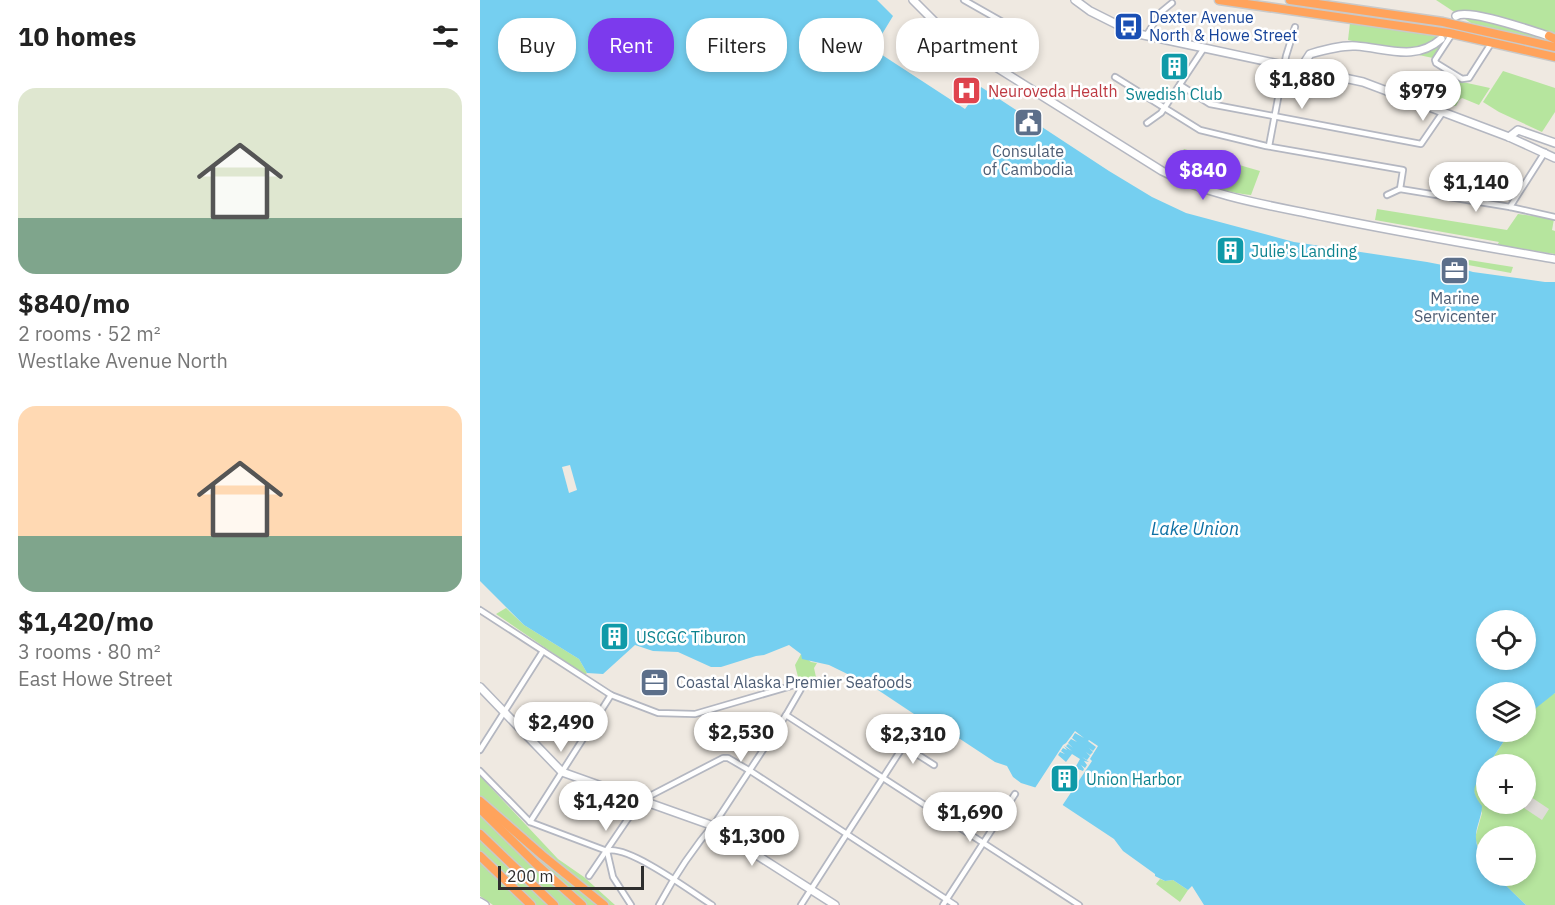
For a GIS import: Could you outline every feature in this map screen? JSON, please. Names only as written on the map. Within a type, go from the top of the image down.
[{"type":"highway","points":[[1219,0],[1452,34],[1555,57]]},
{"type":"highway","points":[[1290,0],[1443,22],[1555,47]]},
{"type":"highway","points":[[480,801],[604,905]]},
{"type":"highway","points":[[480,809],[535,864],[582,905]]},
{"type":"highway","points":[[480,834],[554,905]]},
{"type":"highway","points":[[480,856],[531,905]]},
{"type":"main road","points":[[913,0],[964,47],[1179,180],[1280,208],[1555,259]]},
{"type":"main road","points":[[1075,0],[1123,29],[1146,36],[1363,82],[1509,137],[1555,158]]},
{"type":"main road","points":[[1456,16],[1463,13],[1494,20],[1552,38]]},
{"type":"main road","points":[[1301,68],[1310,54],[1332,48],[1353,45],[1408,53],[1429,48],[1441,39]]},
{"type":"main road","points":[[1509,137],[1518,130],[1555,143]]},
{"type":"main road","points":[[480,687],[562,772],[712,826],[835,905]]},
{"type":"main road","points":[[480,902],[485,905]]},
{"type":"street","points":[[964,0],[974,3],[998,18]]},
{"type":"street","points":[[1146,36],[1164,9],[1172,3]]},
{"type":"street","points":[[1269,146],[1296,27]]},
{"type":"street","points":[[1452,34],[1435,60],[1436,63],[1465,80],[1469,78],[1492,42]]},
{"type":"street","points":[[1147,123],[1164,108],[1204,48]]},
{"type":"street","points":[[1115,76],[1200,130],[1269,146],[1403,170],[1401,189]]},
{"type":"street","points":[[1180,85],[1210,104],[1421,144],[1443,112]]},
{"type":"street","points":[[1510,207],[1545,152]]},
{"type":"street","points":[[1388,195],[1401,189],[1555,217]]},
{"type":"street","points":[[480,610],[610,695],[658,713],[695,714],[805,682],[786,715],[659,904]]},
{"type":"street","points":[[480,750],[543,651]]},
{"type":"street","points":[[530,822],[610,695]]},
{"type":"street","points":[[786,715],[1079,905]]},
{"type":"street","points":[[801,905],[915,728]]},
{"type":"street","points":[[904,746],[934,765]]},
{"type":"street","points":[[590,876],[640,801],[723,758],[728,758],[945,902],[955,905]]},
{"type":"street","points":[[480,771],[530,822],[606,851],[614,849],[638,858],[712,905]]},
{"type":"street","points":[[945,902],[1016,794]]},
{"type":"street","points":[[606,851],[613,877],[631,905]]},
{"type":"green space","points":[[1436,0],[1555,0],[1555,44],[1471,23]]},
{"type":"green space","points":[[1350,23],[1438,36],[1445,40],[1433,58],[1348,40]]},
{"type":"green space","points":[[1503,71],[1555,88],[1555,112],[1542,132],[1483,102]]},
{"type":"green space","points":[[1458,81],[1490,88],[1479,105],[1462,98],[1456,106],[1447,104],[1458,88],[1455,86]]},
{"type":"green space","points":[[1184,149],[1260,171],[1251,195],[1209,186],[1170,170]]},
{"type":"green space","points":[[1377,209],[1507,230],[1518,214],[1554,219],[1552,230],[1555,231],[1555,254],[1497,245],[1499,242],[1375,220]]},
{"type":"green space","points":[[1469,260],[1513,267],[1511,273],[1468,265]]},
{"type":"green space","points":[[506,608],[524,625],[579,659],[587,673],[585,675],[496,614]]},
{"type":"green space","points":[[801,654],[811,662],[817,663],[814,668],[816,677],[799,681],[795,665]]},
{"type":"green space","points":[[1555,693],[1555,905],[1526,905],[1506,886],[1536,886],[1536,826],[1478,826],[1482,814],[1536,814],[1536,754],[1495,754],[1503,742],[1536,742],[1536,703]]},
{"type":"green space","points":[[480,776],[558,859],[584,877],[615,905],[493,905],[480,896]]},
{"type":"green space","points":[[1476,783],[1476,798],[1475,796],[1473,787]]},
{"type":"green space","points":[[1160,879],[1173,880],[1188,890],[1180,902],[1156,884]]},
{"type":"shaded area","points":[[1536,800],[1549,809],[1542,820],[1533,814],[1536,814]]},
{"type":"water","name":"Lake Union","points":[[480,0],[877,0],[893,16],[884,31],[884,18],[799,18],[799,72],[884,72],[884,56],[896,64],[896,72],[908,72],[965,109],[981,87],[1109,171],[1152,197],[1186,213],[1294,242],[1427,262],[1473,272],[1555,282],[1555,693],[1536,708],[1536,682],[1476,682],[1476,742],[1503,742],[1495,754],[1476,754],[1474,789],[1476,814],[1481,814],[1478,826],[1476,826],[1476,886],[1506,886],[1526,905],[1204,905],[1192,886],[1188,890],[1173,880],[1165,881],[1155,876],[1123,851],[1114,839],[1037,788],[1021,783],[1013,777],[1007,766],[995,762],[951,733],[923,720],[872,686],[829,665],[802,659],[801,654],[789,645],[764,655],[721,667],[711,667],[678,652],[653,651],[635,645],[603,674],[587,673],[579,659],[524,625],[480,581]]},
{"type":"pier","points":[[570,465],[577,490],[569,493],[562,467]]},
{"type":"pier","points":[[1075,731],[1084,738],[1075,733],[1072,738],[1077,742],[1071,739],[1068,743],[1073,748],[1068,744],[1066,746],[1072,751],[1064,746],[1067,750],[1063,748],[1061,751],[1065,754],[1060,752],[1058,755],[1066,762],[1072,754],[1080,759],[1075,768],[1083,771],[1081,765],[1085,768],[1087,765],[1084,761],[1089,762],[1082,757],[1087,760],[1090,756],[1086,752],[1090,755],[1093,752],[1089,748],[1093,751],[1096,747],[1089,740],[1098,746],[1090,759],[1092,761],[1062,806],[1035,788],[1063,745]]},
{"type":"place","name":"Dexter Avenue North & Howe Street","points":[[1128,26]]},
{"type":"place","name":"Swedish Club","points":[[1174,66]]},
{"type":"place","name":"Neuroveda Health","points":[[967,91]]},
{"type":"place","name":"Consulate of Cambodia","points":[[1028,123]]},
{"type":"place","name":"Julie's Landing","points":[[1230,251]]},
{"type":"place","name":"Marine Servicenter","points":[[1455,270]]},
{"type":"place","name":"USCGC Tiburon","points":[[615,637]]},
{"type":"place","name":"Coastal Alaska Premier Seafoods","points":[[655,682]]},
{"type":"place","name":"Union Harbor","points":[[1065,779]]}]
